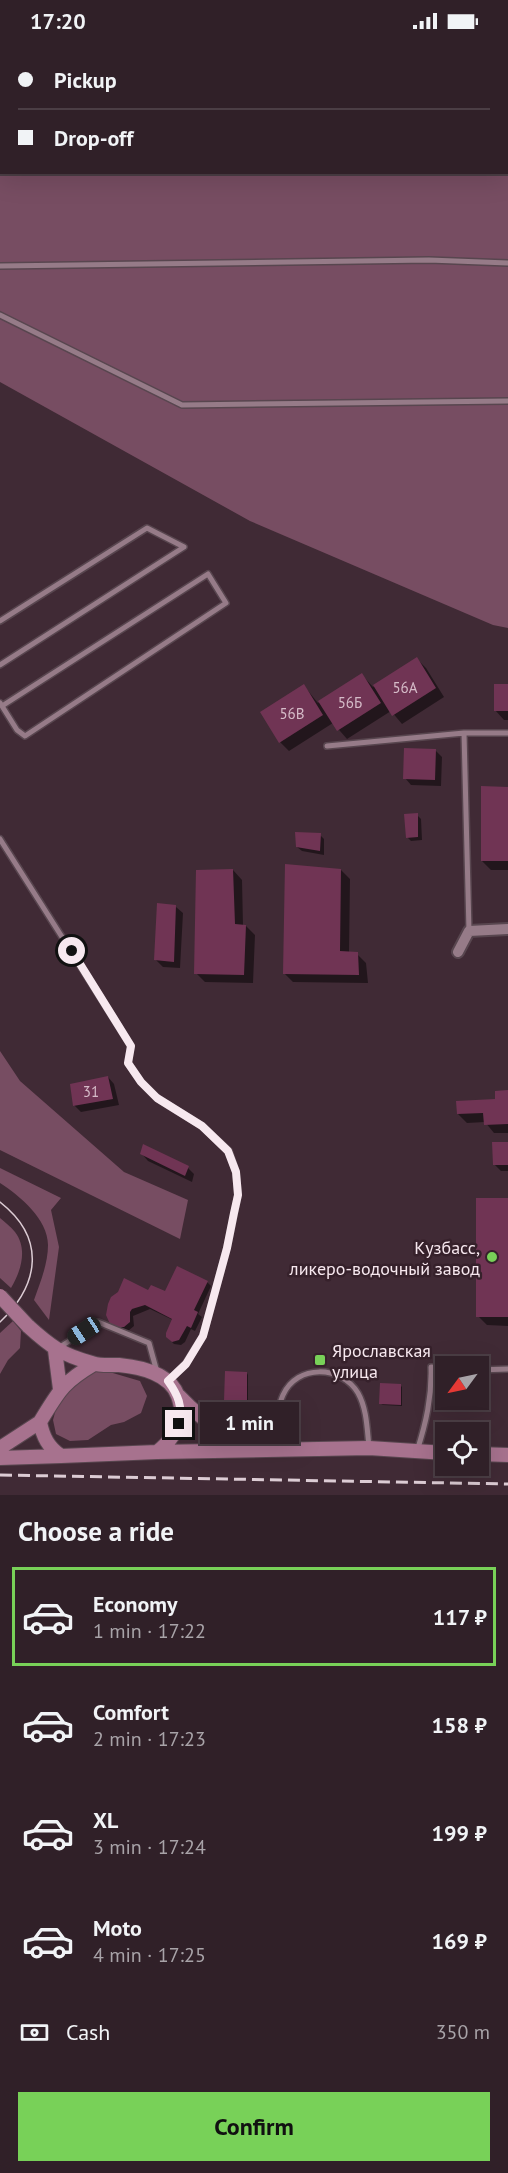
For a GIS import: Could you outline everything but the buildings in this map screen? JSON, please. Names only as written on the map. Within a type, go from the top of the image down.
[{"type":"main road","points":[[0,1296],[28,1326],[56,1350],[94,1364],[122,1365],[163,1377],[191,1408],[222,1432],[269,1449]]},
{"type":"main road","points":[[56,1350],[60,1389]]},
{"type":"main road","points":[[0,1448],[40,1422],[67,1381],[94,1364]]},
{"type":"main road","points":[[157,1452],[173,1438],[179,1424],[182,1410],[177,1393]]},
{"type":"main road","points":[[40,1422],[45,1440],[51,1449],[61,1456]]},
{"type":"main road","points":[[0,1458],[269,1449],[369,1448],[435,1453]]},
{"type":"main road","points":[[489,1454],[508,1455]]},
{"type":"street","points":[[458,952],[469,931],[508,929]]},
{"type":"lane","points":[[0,266],[429,260],[508,262]]},
{"type":"lane","points":[[0,315],[182,405],[508,401]]},
{"type":"lane","points":[[0,621],[147,528],[184,547],[0,665]]},
{"type":"lane","points":[[208,574],[226,603],[25,736],[17,730],[1,705],[208,574]]},
{"type":"lane","points":[[464,733],[469,931]]},
{"type":"lane","points":[[327,746],[464,733],[508,733]]},
{"type":"lane","points":[[0,839],[131,1046],[128,1063],[134,1072],[157,1098],[202,1126],[228,1151],[236,1172],[238,1195],[232,1227],[203,1336],[186,1364],[163,1377],[149,1343],[98,1322],[56,1350]]},
{"type":"lane","points":[[417,1452],[432,1388],[431,1367],[435,1368]]},
{"type":"lane","points":[[489,1370],[508,1369]]},
{"type":"lane","points":[[269,1449],[283,1394],[300,1377],[311,1372],[324,1371],[336,1374],[356,1390],[363,1403],[369,1448]]},
{"type":"shaded area","points":[[0,174],[508,174],[508,628],[493,625],[250,521],[0,382]]},
{"type":"shaded area","points":[[0,1051],[20,1081],[124,1172],[188,1200],[180,1239],[0,1150]]},
{"type":"shaded area","points":[[0,1168],[61,1198],[51,1210],[59,1247],[49,1320],[34,1300],[47,1259],[47,1235],[32,1209],[0,1183]]},
{"type":"shaded area","points":[[0,1218],[15,1232],[21,1246],[22,1260],[11,1288],[0,1278]]},
{"type":"shaded area","points":[[13,1321],[21,1331],[20,1348],[8,1360],[0,1374],[0,1333]]},
{"type":"shaded area","points":[[106,1371],[140,1381],[147,1396],[141,1413],[124,1422],[111,1425],[88,1440],[70,1441],[56,1434],[53,1420],[57,1405],[68,1387],[92,1372]]},
{"type":"tram line","points":[[0,1202],[15,1216],[25,1231],[31,1246],[32,1261],[30,1277],[23,1292],[0,1322]]},
{"type":"railway","points":[[0,1475],[508,1484]]},
{"type":"place","name":"Кузбасс, ликеро-водочный завод","points":[[492,1257]]},
{"type":"place","name":"Ярославская улица","points":[[320,1360]]},
{"type":"route","points":[[72,951],[131,1046],[128,1063],[141,1082],[157,1098],[202,1126],[228,1151],[236,1172],[238,1195],[227,1248],[203,1336],[186,1364],[168,1381],[177,1393],[182,1410],[179,1424]]}]
